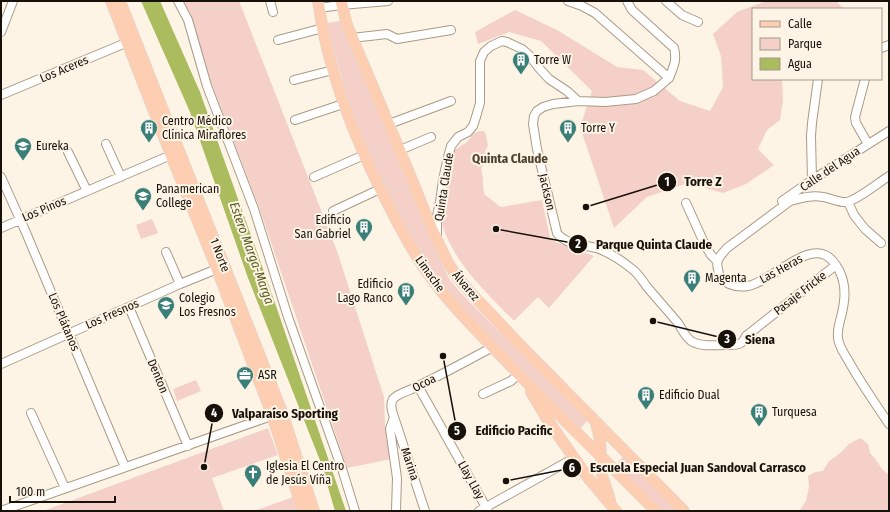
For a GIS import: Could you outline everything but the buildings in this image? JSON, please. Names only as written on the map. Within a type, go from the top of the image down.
[{"type":"main road","name":"1 Norte","points":[[111,1],[171,155],[277,414],[303,511]]},
{"type":"main road","name":"1 Norte","points":[[120,1],[314,511]]},
{"type":"main road","name":"Álvarez","points":[[341,3],[352,38],[437,240],[448,263],[458,278],[523,348],[684,511]]},
{"type":"main road","name":"Limache","points":[[319,4],[333,70],[343,104],[380,189],[421,264],[435,284],[457,309],[527,383],[533,397],[547,419],[589,479],[614,509]]},
{"type":"main road","points":[[527,383],[656,511]]},
{"type":"main road","name":"Limache","points":[[596,422],[600,436],[602,475],[614,509]]},
{"type":"main road","points":[[589,479],[593,480],[602,475]]},
{"type":"street","points":[[1,32],[13,1]]},
{"type":"street","points":[[178,1],[188,20],[207,86],[254,209],[288,317],[343,472],[354,511]]},
{"type":"street","points":[[270,1],[273,12]]},
{"type":"street","points":[[319,4],[388,1]]},
{"type":"street","points":[[568,1],[595,13],[669,78],[675,63],[676,55],[674,48],[632,10],[627,1]]},
{"type":"street","points":[[666,1],[682,15],[698,22]]},
{"type":"street","points":[[278,40],[323,28]]},
{"type":"street","points":[[352,38],[387,34],[397,39],[451,30]]},
{"type":"street","name":"Quinta Claude","points":[[437,240],[437,216],[449,153],[451,146],[458,137],[468,132],[473,126],[480,102],[480,61],[484,52],[491,46],[502,41],[513,44],[529,55],[549,79],[567,91],[578,101]]},
{"type":"street","name":"Los Aceres","points":[[1,95],[128,42]]},
{"type":"street","points":[[294,80],[333,70]]},
{"type":"street","name":"Jackson","points":[[669,78],[654,91],[636,99],[605,102],[578,101],[553,104],[543,107],[537,111],[534,116],[533,124],[537,149],[557,233],[561,238],[567,241],[596,248],[611,254],[634,271],[678,324],[690,341],[703,345],[734,345],[742,343],[746,336]]},
{"type":"street","points":[[812,180],[811,136],[818,80]]},
{"type":"street","points":[[865,80],[855,116],[856,123],[868,144]]},
{"type":"street","points":[[389,124],[451,101]]},
{"type":"street","points":[[295,120],[343,104]]},
{"type":"street","name":"Calle del Agua","points":[[776,208],[812,180],[889,131]]},
{"type":"street","points":[[400,150],[431,138]]},
{"type":"street","points":[[106,144],[121,176]]},
{"type":"street","points":[[68,152],[87,191]]},
{"type":"street","name":"Los Pinos","points":[[1,228],[171,155]]},
{"type":"street","points":[[314,177],[364,155]]},
{"type":"street","points":[[742,231],[776,208],[790,201],[809,196],[824,197],[840,202],[848,202],[889,176]]},
{"type":"street","name":"Los Plátanos","points":[[1,177],[125,467]]},
{"type":"street","points":[[333,211],[380,189]]},
{"type":"street","points":[[848,202],[854,215],[865,229],[881,243]]},
{"type":"street","name":"Las Heras","points":[[686,203],[705,245],[717,261],[718,271],[721,277],[725,282],[732,286],[749,286],[761,281],[800,257],[814,253],[824,254],[836,265]]},
{"type":"street","points":[[717,261],[720,255],[727,248],[776,208]]},
{"type":"street","points":[[166,252],[180,284]]},
{"type":"street","points":[[836,265],[841,275],[845,294],[838,330],[839,346],[889,424]]},
{"type":"street","name":"Pasaje Fricke","points":[[746,336],[836,265]]},
{"type":"street","name":"Los Fresnos","points":[[1,364],[217,269]]},
{"type":"street","name":"Denton","points":[[129,307],[188,446]]},
{"type":"street","name":"Ocoa","points":[[394,417],[391,406],[394,399],[400,394],[492,347]]},
{"type":"street","points":[[483,394],[511,381],[519,374]]},
{"type":"street","name":"Llay Llay","points":[[418,386],[484,510]]},
{"type":"street","points":[[31,413],[65,488]]},
{"type":"street","points":[[1,511],[277,414]]},
{"type":"street","points":[[394,417],[390,429],[397,478],[396,511]]},
{"type":"street","name":"Marina","points":[[394,417],[426,511]]},
{"type":"street","points":[[484,510],[574,458]]},
{"type":"green space","points":[[183,1],[239,1],[337,251],[384,397],[385,425],[391,459],[347,468],[259,207],[212,85],[192,18]]},
{"type":"green space","points":[[766,1],[836,1],[843,8],[752,8],[752,80],[782,80],[783,100],[780,120],[767,130],[758,149],[774,165],[746,184],[723,193],[688,183],[647,197],[614,228],[580,127],[592,91],[541,41],[509,32],[478,44],[475,32],[515,10],[557,30],[617,67],[643,70],[680,101],[710,111],[723,87],[721,56],[713,34],[737,12]]},
{"type":"green space","points":[[341,21],[440,260],[450,280],[587,421],[579,430],[444,290],[426,265],[361,145],[326,23]]},
{"type":"green space","points":[[484,131],[488,146],[485,151],[486,157],[481,169],[485,195],[501,207],[542,200],[550,238],[553,241],[594,256],[549,308],[538,297],[514,321],[480,286],[460,260],[451,246],[440,216],[445,201],[447,175],[452,153],[467,142],[474,133]]},
{"type":"green space","points":[[152,219],[158,233],[141,239],[136,225]]},
{"type":"green space","points":[[196,380],[201,391],[177,401],[173,389]]},
{"type":"green space","points":[[268,428],[278,455],[212,478],[224,511],[43,511]]},
{"type":"green space","points":[[860,438],[868,444],[870,453],[882,469],[889,475],[889,511],[801,511],[800,510],[806,501],[809,487],[808,476],[815,472],[823,471],[829,461],[849,444]]},
{"type":"green space","points":[[623,457],[677,511],[660,511],[616,467]]},
{"type":"green space","points":[[293,497],[298,511],[254,511]]},
{"type":"water","name":"Estero Marga-Marga","points":[[141,1],[160,1],[200,92],[274,300],[346,511],[335,511],[321,463],[248,278],[190,112]]},
{"type":"waterway","points":[[292,411],[302,408]]},
{"type":"place","name":"Torre W","points":[[521,75]]},
{"type":"place","name":"Centro Médico Clínica Miraflores","points":[[149,143]]},
{"type":"place","name":"Torre Y","points":[[568,143]]},
{"type":"place","name":"Eureka","points":[[23,161]]},
{"type":"place","name":"Torre Z","points":[[586,207]]},
{"type":"place","name":"Panamerican College","points":[[143,211]]},
{"type":"place","name":"Parque Quinta Claude","points":[[496,229]]},
{"type":"place","name":"Edificio San Gabriel","points":[[364,242]]},
{"type":"place","name":"Magenta","points":[[692,293]]},
{"type":"place","name":"Edificio Lago Ranco","points":[[406,306]]},
{"type":"place","name":"Colegio Los Fresnos","points":[[166,320]]},
{"type":"place","name":"Siena","points":[[653,321]]},
{"type":"place","name":"Edificio Pacific","points":[[443,356]]},
{"type":"place","name":"ASR","points":[[245,390]]},
{"type":"place","name":"Edificio Dual","points":[[646,410]]},
{"type":"place","name":"Turquesa","points":[[759,427]]},
{"type":"place","name":"Valparaíso Sporting","points":[[204,467]]},
{"type":"place","name":"Escuela Especial Juan Sandoval Carrasco","points":[[506,481]]},
{"type":"place","name":"Iglesia El Centro de Jesús Viña","points":[[253,488]]},
{"type":"district","name":"Quinta Claude","points":[[510,158]]}]
